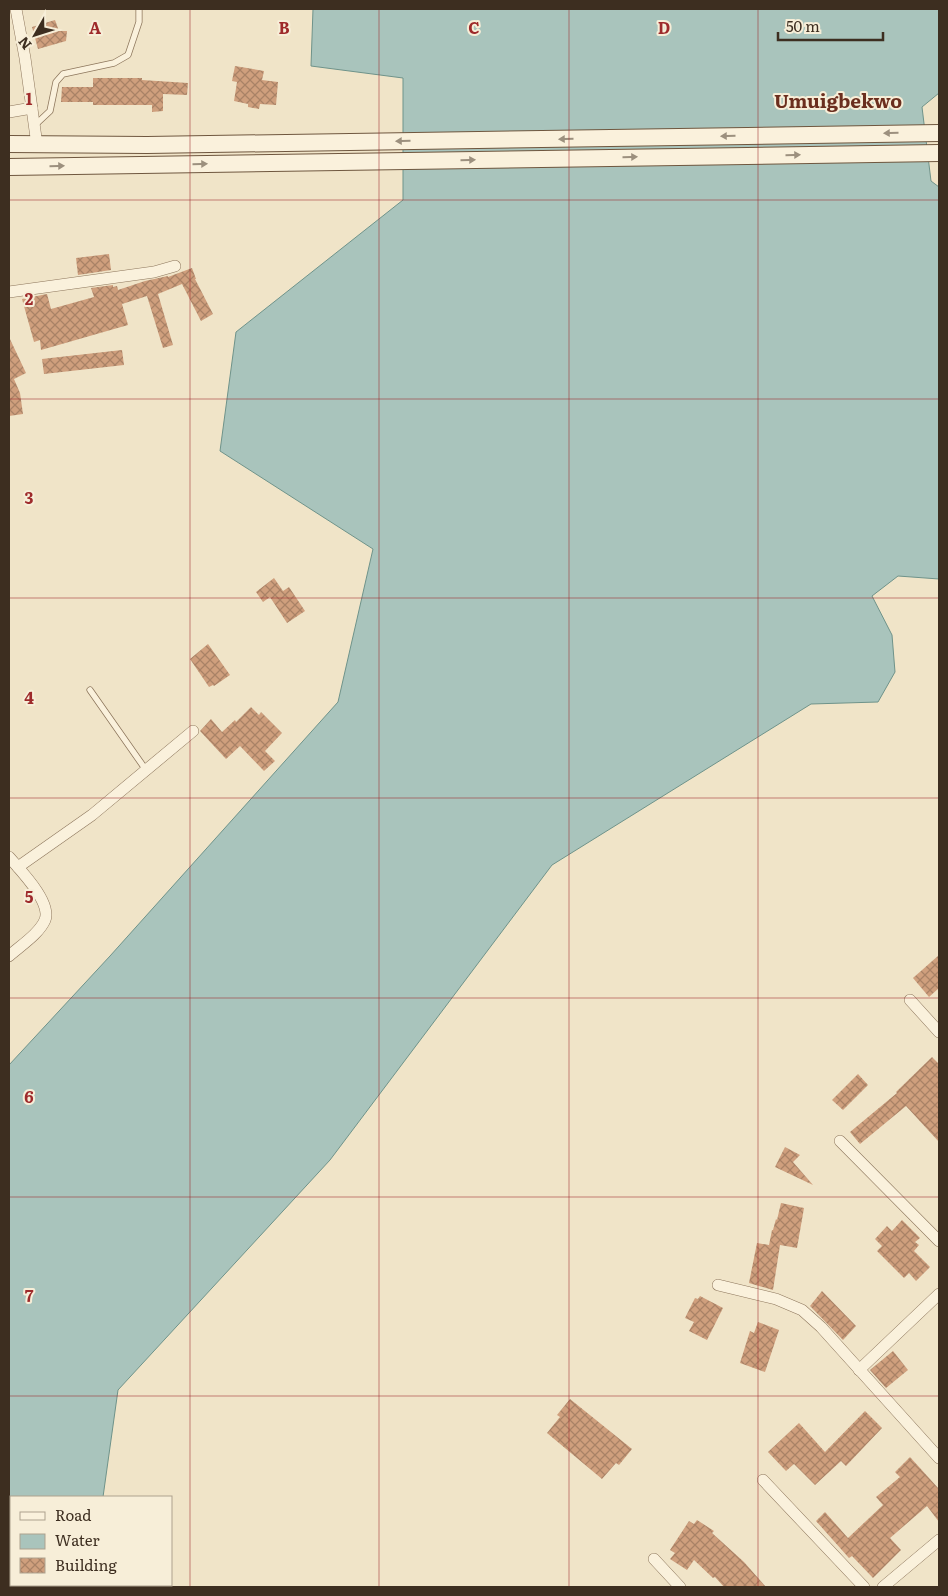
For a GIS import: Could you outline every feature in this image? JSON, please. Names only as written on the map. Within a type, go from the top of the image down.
[{"type":"main road","points":[[9,144],[147,145],[939,133]]},
{"type":"main road","points":[[9,167],[939,153]]},
{"type":"street","points":[[16,9],[37,145]]},
{"type":"street","points":[[9,112],[32,108]]},
{"type":"street","points":[[9,292],[154,272],[175,266]]},
{"type":"street","points":[[18,867],[92,815],[194,731]]},
{"type":"street","points":[[9,857],[30,882],[42,901],[46,912],[44,921],[35,933],[9,956]]},
{"type":"street","points":[[910,1000],[939,1032]]},
{"type":"street","points":[[840,1141],[939,1240]]},
{"type":"street","points":[[718,1286],[776,1300],[802,1310],[821,1327],[939,1458]]},
{"type":"street","points":[[859,1370],[939,1294]]},
{"type":"street","points":[[763,1480],[864,1587]]},
{"type":"street","points":[[883,1587],[939,1540]]},
{"type":"street","points":[[654,1559],[680,1587]]},
{"type":"lane","points":[[34,126],[50,111],[56,82],[64,74],[114,63],[128,55],[139,22],[139,9]]},
{"type":"lane","points":[[90,690],[146,770]]},
{"type":"water","points":[[313,9],[939,9],[939,93],[922,107],[931,181],[939,187],[939,579],[898,576],[872,596],[892,635],[895,672],[878,702],[811,704],[552,865],[330,1160],[118,1390],[103,1496],[10,1496],[10,1586],[91,1587],[9,1587],[9,1065],[110,956],[338,702],[373,549],[220,451],[236,332],[403,200],[403,78],[311,66]]},
{"type":"building","points":[[55,20],[59,31],[67,31],[66,41],[38,49],[32,27]]},
{"type":"building","points":[[235,66],[264,71],[262,80],[278,82],[276,105],[260,104],[259,109],[234,101],[237,82],[232,81]]},
{"type":"building","points":[[93,78],[142,78],[142,80],[188,83],[187,95],[163,94],[163,111],[152,112],[152,105],[93,105],[93,102],[61,102],[62,87],[93,87]]},
{"type":"building","points":[[109,254],[111,270],[78,275],[76,258]]},
{"type":"building","points":[[192,268],[195,279],[213,314],[201,321],[182,284],[158,294],[173,345],[163,348],[147,296],[122,304],[128,325],[41,350],[40,340],[34,342],[22,299],[47,294],[51,309],[94,297],[91,288],[113,285],[113,287],[117,286],[118,290],[145,281],[168,277]]},
{"type":"building","points":[[9,337],[26,373],[14,379],[20,393],[23,414],[9,416]]},
{"type":"building","points":[[122,350],[124,365],[44,374],[42,359]]},
{"type":"building","points":[[274,578],[283,591],[289,587],[305,611],[287,623],[270,597],[263,602],[256,592]]},
{"type":"building","points":[[208,644],[230,675],[214,686],[209,687],[190,659]]},
{"type":"building","points":[[251,707],[259,715],[261,712],[282,733],[265,751],[275,761],[264,771],[240,746],[226,759],[200,731],[211,719],[222,732],[235,720],[236,722]]},
{"type":"building","points":[[939,955],[939,988],[929,997],[913,978]]},
{"type":"building","points":[[932,1057],[939,1064],[939,1142],[906,1106],[860,1144],[850,1132],[897,1093]]},
{"type":"building","points":[[858,1074],[868,1085],[843,1110],[832,1100]]},
{"type":"building","points":[[785,1147],[800,1155],[793,1162],[813,1185],[775,1167]]},
{"type":"building","points":[[781,1203],[804,1208],[797,1248],[780,1245],[773,1290],[749,1283],[757,1243],[769,1245]]},
{"type":"building","points":[[902,1220],[920,1238],[915,1242],[919,1245],[914,1251],[930,1267],[916,1281],[909,1273],[904,1278],[877,1251],[882,1246],[875,1239],[887,1226],[892,1231]]},
{"type":"building","points":[[822,1291],[856,1326],[843,1340],[810,1306]]},
{"type":"building","points":[[700,1296],[723,1308],[707,1340],[689,1331],[694,1322],[685,1318],[695,1298],[698,1299]]},
{"type":"building","points":[[758,1322],[779,1330],[765,1372],[740,1363],[750,1331],[754,1333]]},
{"type":"building","points":[[893,1351],[908,1370],[886,1388],[870,1370]]},
{"type":"building","points":[[570,1399],[632,1449],[619,1465],[616,1463],[602,1479],[547,1433],[560,1417],[557,1415]]},
{"type":"building","points":[[865,1411],[882,1428],[846,1466],[841,1461],[815,1485],[794,1464],[786,1471],[768,1452],[799,1423],[825,1452]]},
{"type":"building","points":[[910,1457],[939,1489],[939,1522],[927,1506],[890,1538],[901,1550],[873,1578],[852,1556],[849,1558],[816,1521],[825,1512],[848,1538],[883,1505],[876,1497],[900,1477],[895,1472]]},
{"type":"building","points":[[697,1520],[714,1531],[712,1533],[744,1562],[766,1587],[724,1587],[694,1560],[687,1570],[670,1559],[675,1553],[670,1550],[689,1521],[694,1524]]},
{"type":"district","name":"Umuigbekwo","points":[[838,100]]}]
